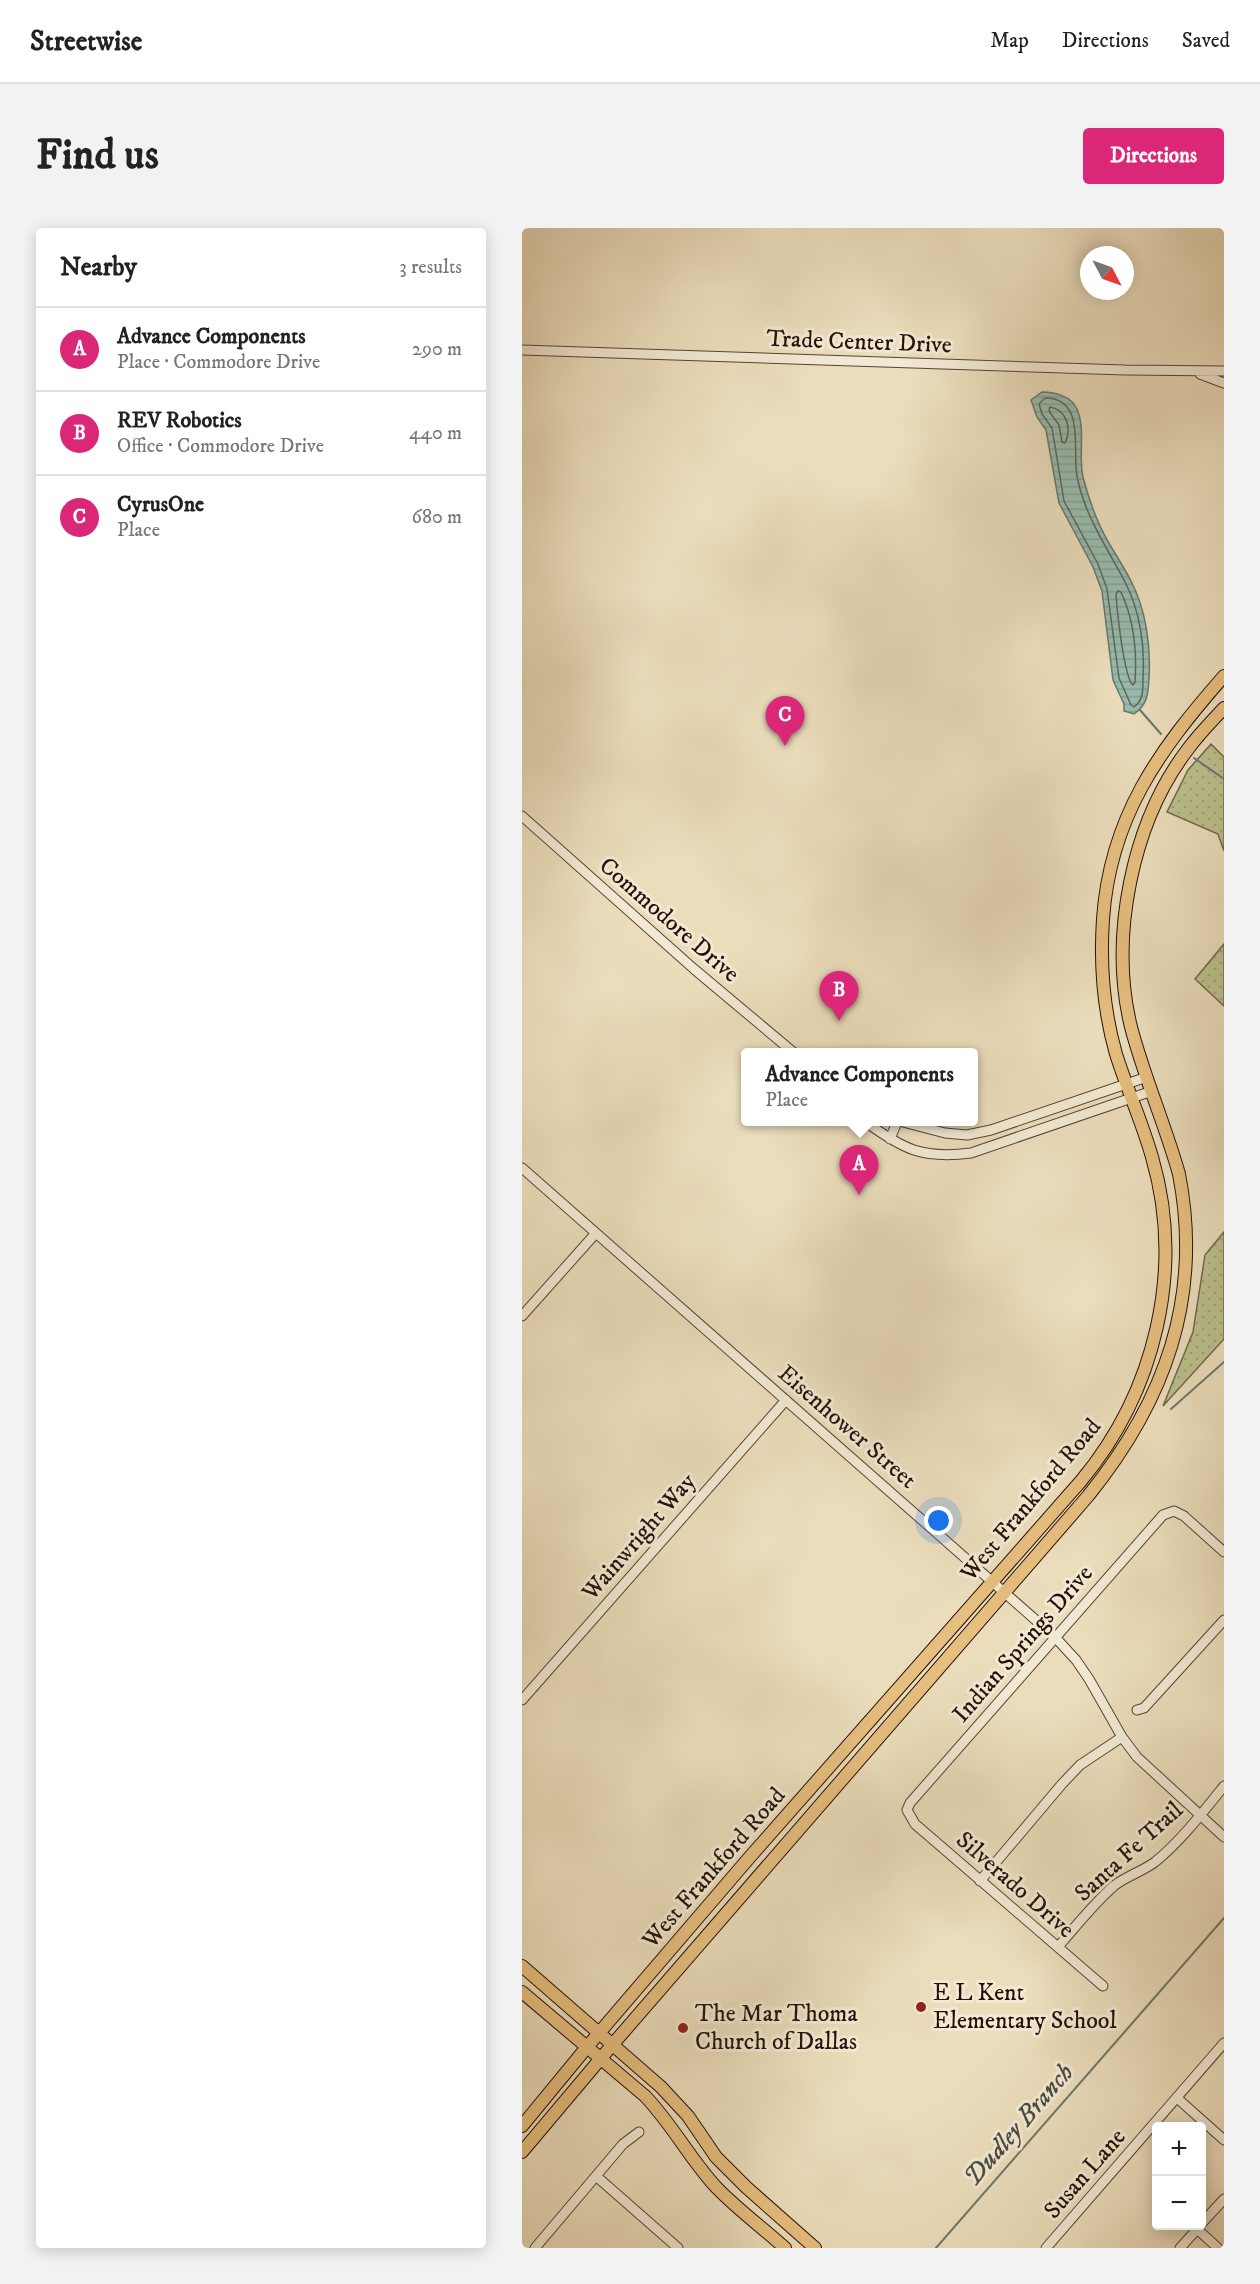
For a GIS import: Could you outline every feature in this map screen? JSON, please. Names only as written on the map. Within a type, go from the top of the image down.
[{"type":"main road","name":"West Frankford Road","points":[[522,2126],[586,2046],[1081,1481],[1117,1433],[1139,1388],[1157,1333],[1162,1304],[1166,1237],[1157,1177],[1116,1054],[1109,1022],[1102,962],[1103,916],[1114,860],[1130,810],[1147,776],[1182,725],[1224,676]]},
{"type":"main road","name":"West Frankford Road","points":[[522,2151],[1109,1471],[1137,1429],[1164,1368],[1178,1328],[1186,1266],[1183,1200],[1170,1143],[1131,1024],[1124,979],[1124,924],[1132,873],[1149,819],[1172,772],[1188,749],[1224,708]]},
{"type":"main road","points":[[522,1966],[613,2044],[682,2109],[716,2157],[738,2180],[815,2248]]},
{"type":"main road","points":[[522,1992],[645,2096],[663,2115],[702,2170],[717,2187],[786,2248]]},
{"type":"street","name":"Trade Center Drive","points":[[522,350],[1195,372],[1224,371]]},
{"type":"street","name":"Trade Center Drive","points":[[1195,372],[1224,383]]},
{"type":"street","name":"Commodore Drive","points":[[522,816],[694,969],[787,1048]]},
{"type":"street","points":[[918,1126],[945,1133],[967,1135],[991,1130],[1147,1077]]},
{"type":"street","points":[[872,1126],[890,1139],[926,1154],[947,1156],[971,1153],[1152,1091]]},
{"type":"street","points":[[890,1139],[895,1126]]},
{"type":"street","points":[[967,1135],[971,1153]]},
{"type":"street","name":"Eisenhower Street","points":[[522,1168],[1055,1637],[1076,1660],[1089,1679],[1122,1737],[1154,1774],[1224,1837]]},
{"type":"street","points":[[522,1317],[596,1233]]},
{"type":"street","name":"Wainwright Way","points":[[522,1700],[786,1400]]},
{"type":"street","name":"Indian Springs Drive","points":[[907,1810],[910,1803],[1163,1515],[1174,1511],[1184,1516],[1224,1552]]},
{"type":"street","points":[[1137,1710],[1144,1708],[1224,1620]]},
{"type":"street","points":[[980,1881],[1080,1765],[1122,1737]]},
{"type":"street","name":"Santa Fe Trail","points":[[1058,1947],[1099,1900],[1117,1884],[1154,1862],[1200,1816],[1224,1786]]},
{"type":"street","name":"Silverado Drive","points":[[907,1810],[915,1824],[1103,1986]]},
{"type":"street","name":"Susan Lane","points":[[1047,2248],[1224,2043]]},
{"type":"street","points":[[1177,2097],[1224,2140]]},
{"type":"street","points":[[535,2248],[623,2144],[639,2132]]},
{"type":"street","points":[[596,2176],[678,2248]]},
{"type":"street","points":[[1206,2218],[1224,2199]]},
{"type":"street","points":[[1180,2248],[1196,2230]]},
{"type":"street","points":[[1202,2230],[1218,2248]]},
{"type":"green space","points":[[1211,744],[1224,757],[1224,851],[1218,834],[1167,812],[1188,770]]},
{"type":"green space","points":[[1224,944],[1224,1006],[1195,979]]},
{"type":"green space","points":[[1224,1232],[1224,1339],[1163,1406],[1193,1332],[1205,1255]]},
{"type":"water","points":[[1042,392],[1062,396],[1071,401],[1077,409],[1081,425],[1083,477],[1088,495],[1102,529],[1136,592],[1144,616],[1149,654],[1148,690],[1142,707],[1134,714],[1124,711],[1124,704],[1113,680],[1102,591],[1093,567],[1059,503],[1046,430],[1037,417],[1031,400]]},
{"type":"waterway","points":[[1140,710],[1161,734]]},
{"type":"waterway","points":[[1194,758],[1224,779]]},
{"type":"waterway","points":[[1171,1409],[1224,1362]]},
{"type":"waterway","name":"Dudley Branch","points":[[936,2248],[1224,1918]]},
{"type":"place","name":"CyrusOne","points":[[785,746]]},
{"type":"place","name":"REV Robotics","points":[[839,1021]]},
{"type":"place","name":"Advance Components","points":[[859,1195]]},
{"type":"place","name":"E L Kent Elementary School","points":[[921,2007]]},
{"type":"place","name":"The Mar Thoma Church of Dallas","points":[[683,2028]]}]
